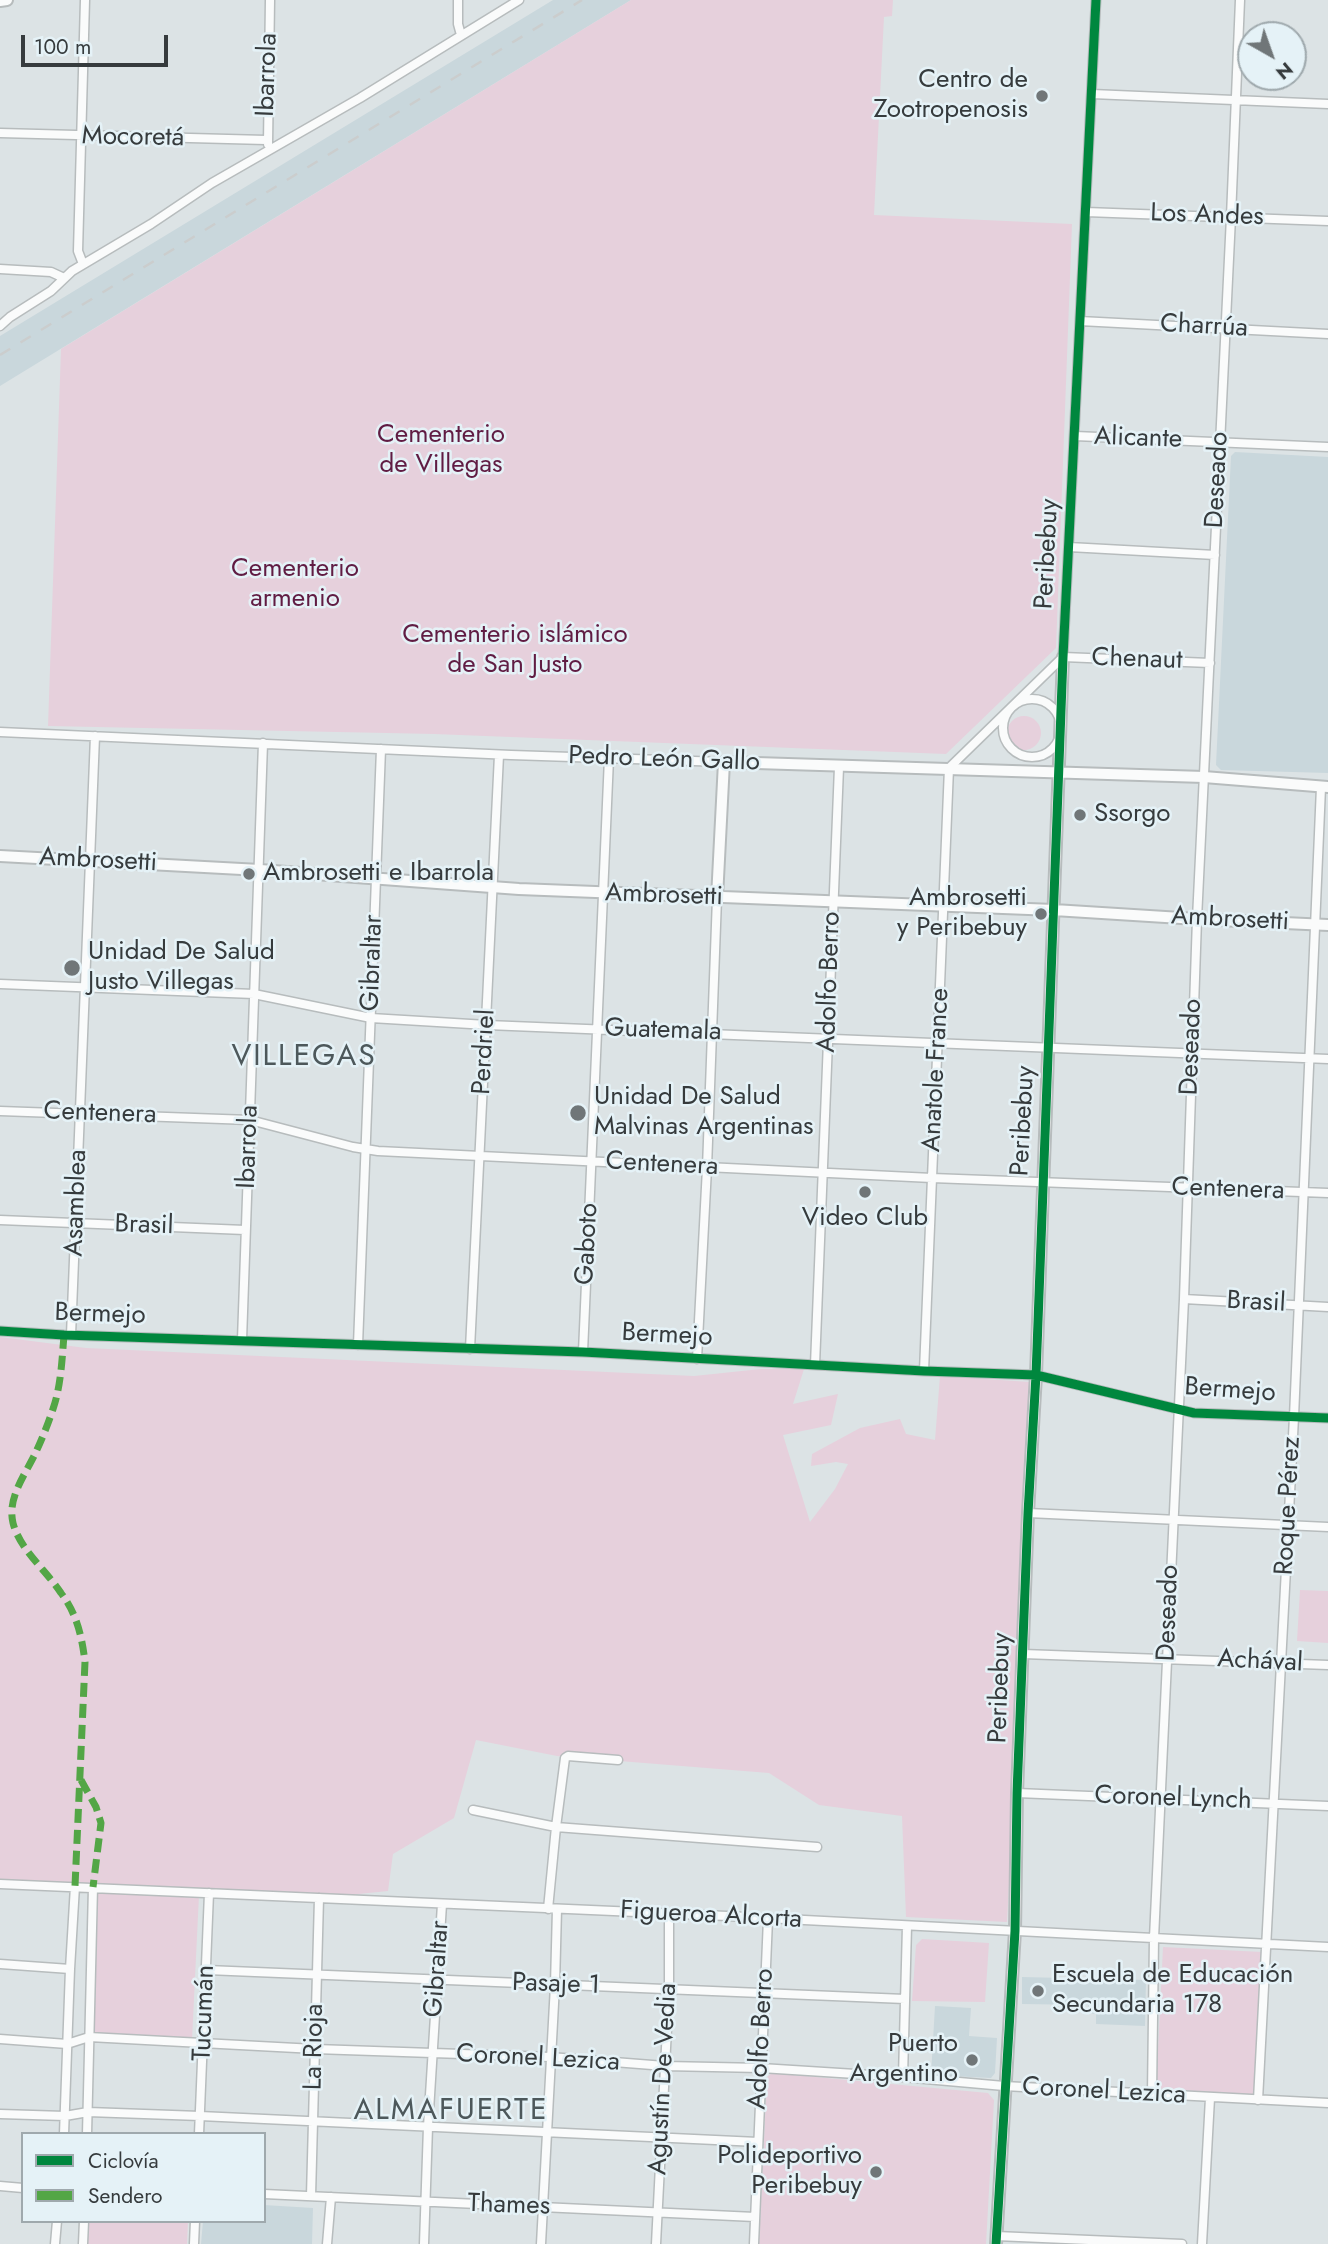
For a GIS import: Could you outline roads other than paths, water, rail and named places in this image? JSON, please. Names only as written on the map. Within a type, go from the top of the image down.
[{"type":"street","points":[[0,1],[7,0]]},
{"type":"street","points":[[83,264],[78,251],[85,0]]},
{"type":"street","name":"Ibarrola","points":[[268,145],[270,0]]},
{"type":"street","points":[[458,0],[461,35]]},
{"type":"street","points":[[0,326],[51,291],[83,264],[195,196],[268,145],[360,98],[519,0]]},
{"type":"street","name":"Peribebuy","points":[[996,2240],[1015,1931],[1017,1793],[1063,657],[1096,0]]},
{"type":"street","name":"Deseado","points":[[1152,2094],[1154,1938],[1184,1299],[1191,1054],[1240,0]]},
{"type":"street","points":[[1092,94],[1328,104]]},
{"type":"street","name":"Mocoretá","points":[[0,133],[268,145]]},
{"type":"street","name":"Los Andes","points":[[1086,212],[1328,221]]},
{"type":"street","points":[[0,269],[51,272],[64,278]]},
{"type":"street","name":"Charrúa","points":[[1080,321],[1328,334]]},
{"type":"street","name":"Alicante","points":[[1075,436],[1328,447]]},
{"type":"street","points":[[1069,547],[1215,555]]},
{"type":"street","points":[[949,768],[1063,657]]},
{"type":"street","name":"Chenaut","points":[[1063,657],[1210,663]]},
{"type":"street","points":[[1029,699],[1046,703],[1058,716],[1060,734],[1051,749],[1032,757],[1014,751],[1003,734],[1006,715],[1013,707],[1029,699]]},
{"type":"street","name":"Pedro León Gallo","points":[[0,732],[499,755],[1204,777],[1325,787]]},
{"type":"street","name":"Asamblea","points":[[71,1335],[95,736]]},
{"type":"street","name":"Ibarrola","points":[[242,1340],[263,743]]},
{"type":"street","name":"Gibraltar","points":[[358,1345],[381,749]]},
{"type":"street","name":"Perdriel","points":[[470,1349],[499,755]]},
{"type":"street","name":"Gaboto","points":[[583,1353],[609,758]]},
{"type":"street","points":[[697,1359],[724,762]]},
{"type":"street","name":"Adolfo Berro","points":[[815,1365],[839,767]]},
{"type":"street","name":"Anatole France","points":[[924,1371],[949,768]]},
{"type":"street","name":"Roque Pérez","points":[[1258,2100],[1289,1525],[1308,1059],[1325,787]]},
{"type":"street","name":"Ambrosetti","points":[[0,856],[602,893],[1054,910],[1328,925]]},
{"type":"street","name":"Guatemala","points":[[0,984],[254,994],[371,1018],[487,1025],[1328,1059]]},
{"type":"street","name":"Centenera","points":[[0,1111],[250,1119],[366,1150],[1042,1183],[1328,1193]]},
{"type":"street","name":"Brasil","points":[[0,1220],[245,1230]]},
{"type":"street","name":"Brasil","points":[[1184,1299],[1328,1307]]},
{"type":"street","name":"Bermejo","points":[[0,1331],[583,1353],[1036,1375],[1194,1413],[1328,1418]]},
{"type":"street","points":[[1028,1514],[1328,1527]]},
{"type":"street","name":"Achával","points":[[1023,1654],[1328,1665]]},
{"type":"street","points":[[541,2244],[555,1985],[553,1909],[556,1827],[565,1758],[572,1755],[618,1760]]},
{"type":"street","name":"Coronel Lynch","points":[[1017,1793],[1328,1806]]},
{"type":"street","points":[[473,1810],[556,1827],[817,1847]]},
{"type":"street","name":"Figueroa Alcorta","points":[[0,1884],[1328,1947]]},
{"type":"street","points":[[64,2132],[69,1969],[75,1886]]},
{"type":"street","points":[[87,2132],[93,1887]]},
{"type":"street","name":"Tucumán","points":[[199,2132],[209,1893]]},
{"type":"street","name":"La Rioja","points":[[311,2196],[319,1898]]},
{"type":"street","name":"Gibraltar","points":[[424,2244],[428,2127],[442,1904]]},
{"type":"street","name":"Agustín De Vedia","points":[[656,2244],[669,1989],[669,1914]]},
{"type":"street","name":"Adolfo Berro","points":[[754,2244],[768,1919]]},
{"type":"street","points":[[903,2077],[907,1926]]},
{"type":"street","points":[[0,1965],[69,1969]]},
{"type":"street","name":"Pasaje 1","points":[[207,1970],[905,1999]]},
{"type":"street","name":"Coronel Lezica","points":[[0,2039],[67,2044],[89,2037],[316,2049],[550,2057],[665,2066],[761,2068],[903,2077],[1004,2087],[1328,2103]]},
{"type":"street","points":[[1202,2244],[1210,2098]]},
{"type":"street","points":[[0,2114],[65,2116],[88,2112],[200,2116],[758,2142]]},
{"type":"street","points":[[0,2186],[21,2188]]},
{"type":"street","name":"Thames","points":[[266,2194],[755,2217]]},
{"type":"street","points":[[327,2244],[331,2197]]},
{"type":"street","points":[[55,2244],[57,2223]]},
{"type":"street","points":[[83,2244],[84,2223]]},
{"type":"street","points":[[194,2244],[195,2223]]},
{"type":"street","points":[[996,2240],[1182,2244]]},
{"type":"railway","points":[[0,355],[582,0]]},
{"type":"place","name":"Centro de Zootropenosis","points":[[1042,96]]},
{"type":"place","name":"Ssorgo","points":[[1080,815]]},
{"type":"place","name":"Ambrosetti e Ibarrola","points":[[249,874]]},
{"type":"place","name":"Ambrosetti y Peribebuy","points":[[1041,914]]},
{"type":"place","name":"Unidad De Salud Justo Villegas","points":[[72,968]]},
{"type":"place","name":"Unidad De Salud Malvinas Argentinas","points":[[578,1113]]},
{"type":"place","name":"Video Club","points":[[865,1192]]},
{"type":"place","name":"Escuela de Educación Secundaria 178","points":[[1038,1991]]},
{"type":"place","name":"Puerto Argentino","points":[[972,2060]]},
{"type":"place","name":"Polideportivo Peribebuy","points":[[876,2172]]},
{"type":"district","name":"VILLEGAS","points":[[304,1058]]},
{"type":"district","name":"ALMAFUERTE","points":[[451,2112]]},
{"type":"park label","name":"Cementerio de Villegas","points":[[441,450]]},
{"type":"park label","name":"Cementerio armenio","points":[[295,585]]},
{"type":"park label","name":"Cementerio islámico de San Justo","points":[[515,651]]}]
